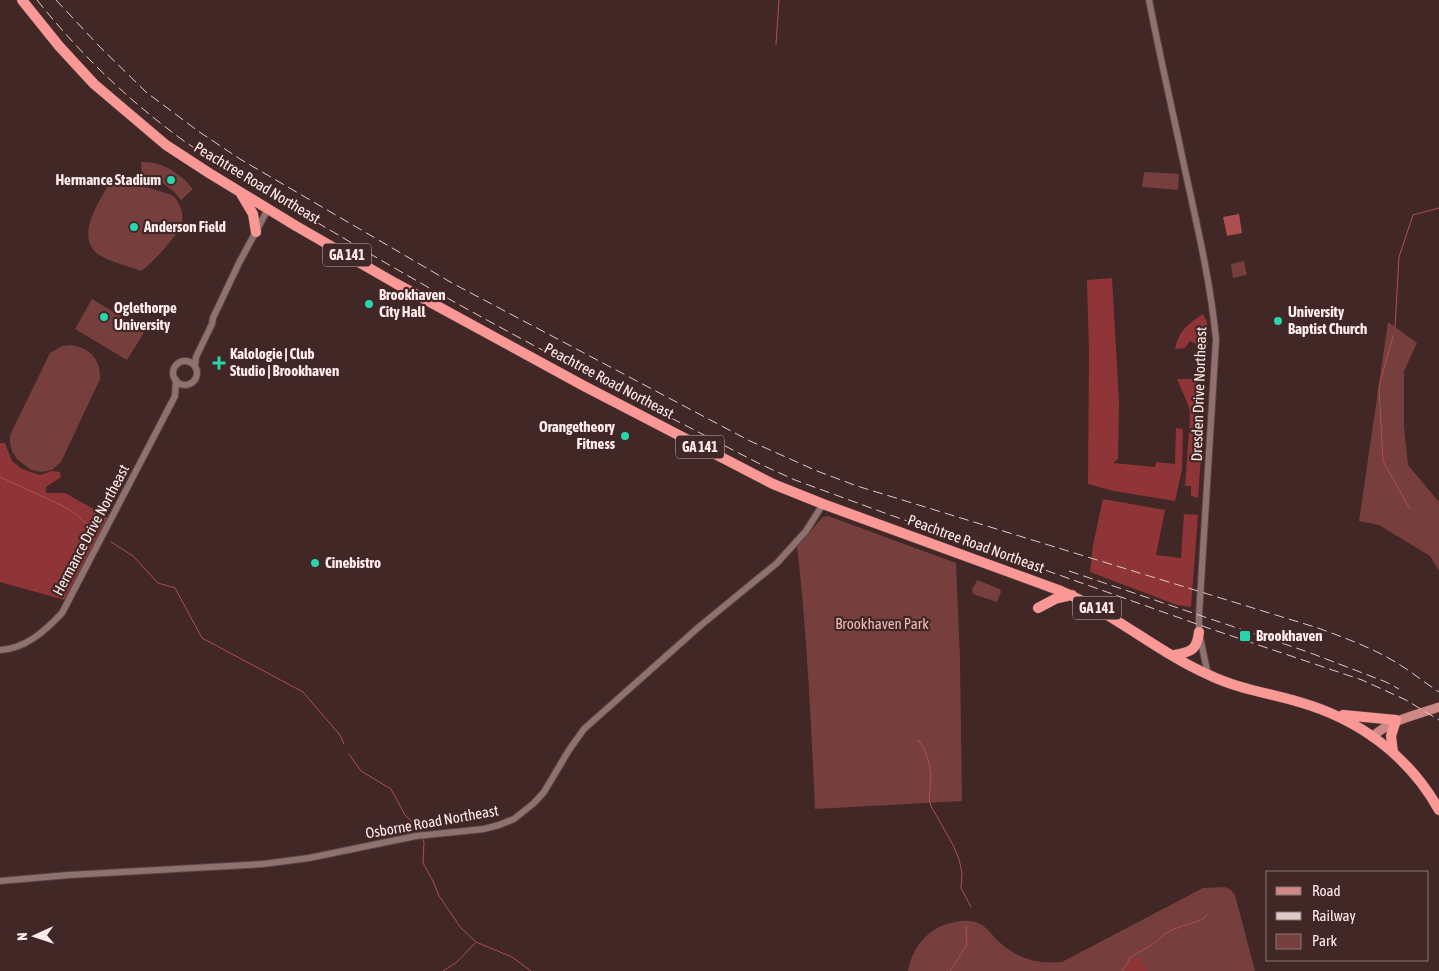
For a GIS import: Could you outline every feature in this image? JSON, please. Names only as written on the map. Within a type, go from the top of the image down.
[{"type":"highway","name":"Peachtree Road Northeast","points":[[22,0],[59,46],[100,90],[166,145],[268,209],[429,302],[584,386],[773,484],[1072,595],[1208,675],[1245,688],[1302,703],[1353,722],[1393,752],[1410,768],[1424,785],[1439,810]]},
{"type":"highway","points":[[239,191],[253,214],[256,232]]},
{"type":"highway","points":[[1038,608],[1055,599],[1072,595]]},
{"type":"highway","points":[[1174,655],[1193,650],[1198,641],[1199,632]]},
{"type":"highway","points":[[1332,713],[1396,720],[1391,736],[1393,752]]},
{"type":"main road","points":[[1372,737],[1396,720],[1439,707]]},
{"type":"street","name":"Dresden Drive Northeast","points":[[1149,0],[1200,240],[1213,306],[1216,339],[1199,604],[1199,632],[1208,675]]},
{"type":"street","name":"Hermance Drive Northeast","points":[[0,650],[9,649],[34,638],[62,613],[144,456],[175,392],[183,384],[190,383],[196,378],[196,357],[213,318],[268,209]]},
{"type":"street","name":"Hermance Drive Northeast","points":[[175,392],[176,380],[174,369],[178,363],[192,355],[209,322],[213,318]]},
{"type":"street","points":[[185,360],[195,366]]},
{"type":"street","points":[[176,380],[183,384]]},
{"type":"street","name":"Osborne Road Northeast","points":[[0,881],[69,875],[263,864],[309,858],[416,836],[484,829],[514,819],[526,811],[544,792],[584,729],[700,626],[777,563],[806,531],[823,504]]},
{"type":"green space","name":"Hermance Stadium","points":[[141,162],[149,162],[170,169],[193,189],[181,200],[164,184],[154,180],[142,179]]},
{"type":"green space","points":[[1144,172],[1179,174],[1178,190],[1142,187]]},
{"type":"green space","name":"Anderson Field","points":[[113,177],[172,195],[177,200],[182,211],[182,223],[176,234],[158,256],[141,271],[101,256],[92,248],[89,239],[89,229],[96,206]]},
{"type":"green space","points":[[1244,261],[1247,275],[1233,278],[1231,264]]},
{"type":"green space","points":[[92,299],[145,331],[127,360],[75,329]]},
{"type":"green space","points":[[1388,322],[1417,343],[1404,371],[1404,427],[1408,465],[1439,502],[1439,571],[1430,556],[1379,525],[1359,521]]},
{"type":"green space","points":[[70,345],[83,348],[93,356],[99,366],[100,379],[61,462],[52,470],[41,472],[31,470],[17,459],[12,451],[10,435],[50,353],[62,346]]},
{"type":"green space","name":"Brookhaven Park","points":[[828,516],[956,563],[960,659],[962,801],[815,809],[806,644],[797,546],[823,517]]},
{"type":"green space","points":[[977,580],[1000,589],[1001,592],[997,602],[973,594],[972,590]]},
{"type":"green space","points":[[1224,887],[1230,889],[1235,895],[1255,971],[908,971],[918,945],[930,932],[946,924],[962,921],[976,922],[1005,947],[1020,956],[1036,961],[1062,962],[1203,888]]},
{"type":"shaded area","points":[[1239,214],[1242,233],[1227,236],[1223,217]]},
{"type":"shaded area","points":[[1112,278],[1119,402],[1118,459],[1113,463],[1155,467],[1156,462],[1175,464],[1176,428],[1183,429],[1182,469],[1175,501],[1114,491],[1088,484],[1089,353],[1087,280]]},
{"type":"shaded area","points":[[1203,314],[1207,322],[1208,346],[1203,347],[1190,341],[1185,348],[1175,349],[1184,328]]},
{"type":"shaded area","points":[[1177,379],[1191,379],[1206,386],[1198,498],[1191,496],[1191,486],[1185,486],[1190,418],[1189,407]]},
{"type":"shaded area","points":[[0,443],[5,443],[12,461],[22,469],[40,475],[52,471],[60,472],[61,477],[46,487],[46,493],[65,493],[108,517],[65,600],[0,582]]},
{"type":"shaded area","points":[[1103,499],[1165,510],[1156,555],[1181,558],[1184,514],[1198,515],[1191,607],[1177,605],[1090,572],[1093,545]]},
{"type":"shaded area","points":[[1140,957],[1146,967],[1145,971],[1124,971],[1130,960]]},
{"type":"waterway","points":[[776,44],[779,0]]},
{"type":"waterway","points":[[1395,327],[1399,257],[1413,215],[1439,208]]},
{"type":"waterway","points":[[1393,336],[1379,387],[1383,461],[1410,509]]},
{"type":"waterway","points":[[0,477],[63,506],[76,514],[97,534]]},
{"type":"waterway","points":[[111,542],[133,556],[158,583],[175,588],[202,638],[303,692],[340,735],[344,744]]},
{"type":"waterway","points":[[918,740],[924,748],[929,763],[931,777],[929,799],[931,806],[959,859],[962,873],[961,888],[971,907]]},
{"type":"waterway","points":[[349,754],[361,771],[391,789],[405,815],[421,832]]},
{"type":"waterway","points":[[423,838],[423,863],[439,896],[461,928],[476,942],[512,957],[531,971]]},
{"type":"waterway","points":[[1122,971],[1131,957],[1153,944],[1165,934],[1201,920],[1207,915]]},
{"type":"waterway","points":[[950,971],[967,945],[966,926]]},
{"type":"waterway","points":[[443,971],[457,962],[475,943]]},
{"type":"railway","points":[[37,0],[70,39],[106,76],[164,126],[222,166],[496,325],[760,464],[795,480],[882,512],[1208,628],[1362,680],[1406,700],[1439,720]]},
{"type":"railway","points":[[56,0],[146,92],[198,131],[240,159],[452,283],[750,441],[817,471],[857,486],[1318,628],[1388,658],[1439,692]]},
{"type":"railway","points":[[1069,571],[1308,652],[1386,682],[1399,689]]},
{"type":"place","name":"Hermance Stadium","points":[[171,180]]},
{"type":"place","name":"Anderson Field","points":[[134,227]]},
{"type":"place","name":"Brookhaven City Hall","points":[[369,304]]},
{"type":"place","name":"Oglethorpe University","points":[[104,317]]},
{"type":"place","name":"University Baptist Church","points":[[1278,321]]},
{"type":"place","name":"Kalologie | Club Studio | Brookhaven","points":[[219,363]]},
{"type":"place","name":"Orangetheory Fitness","points":[[625,436]]},
{"type":"place","name":"Cinebistro","points":[[315,563]]},
{"type":"place","name":"Brookhaven","points":[[1245,636]]}]
